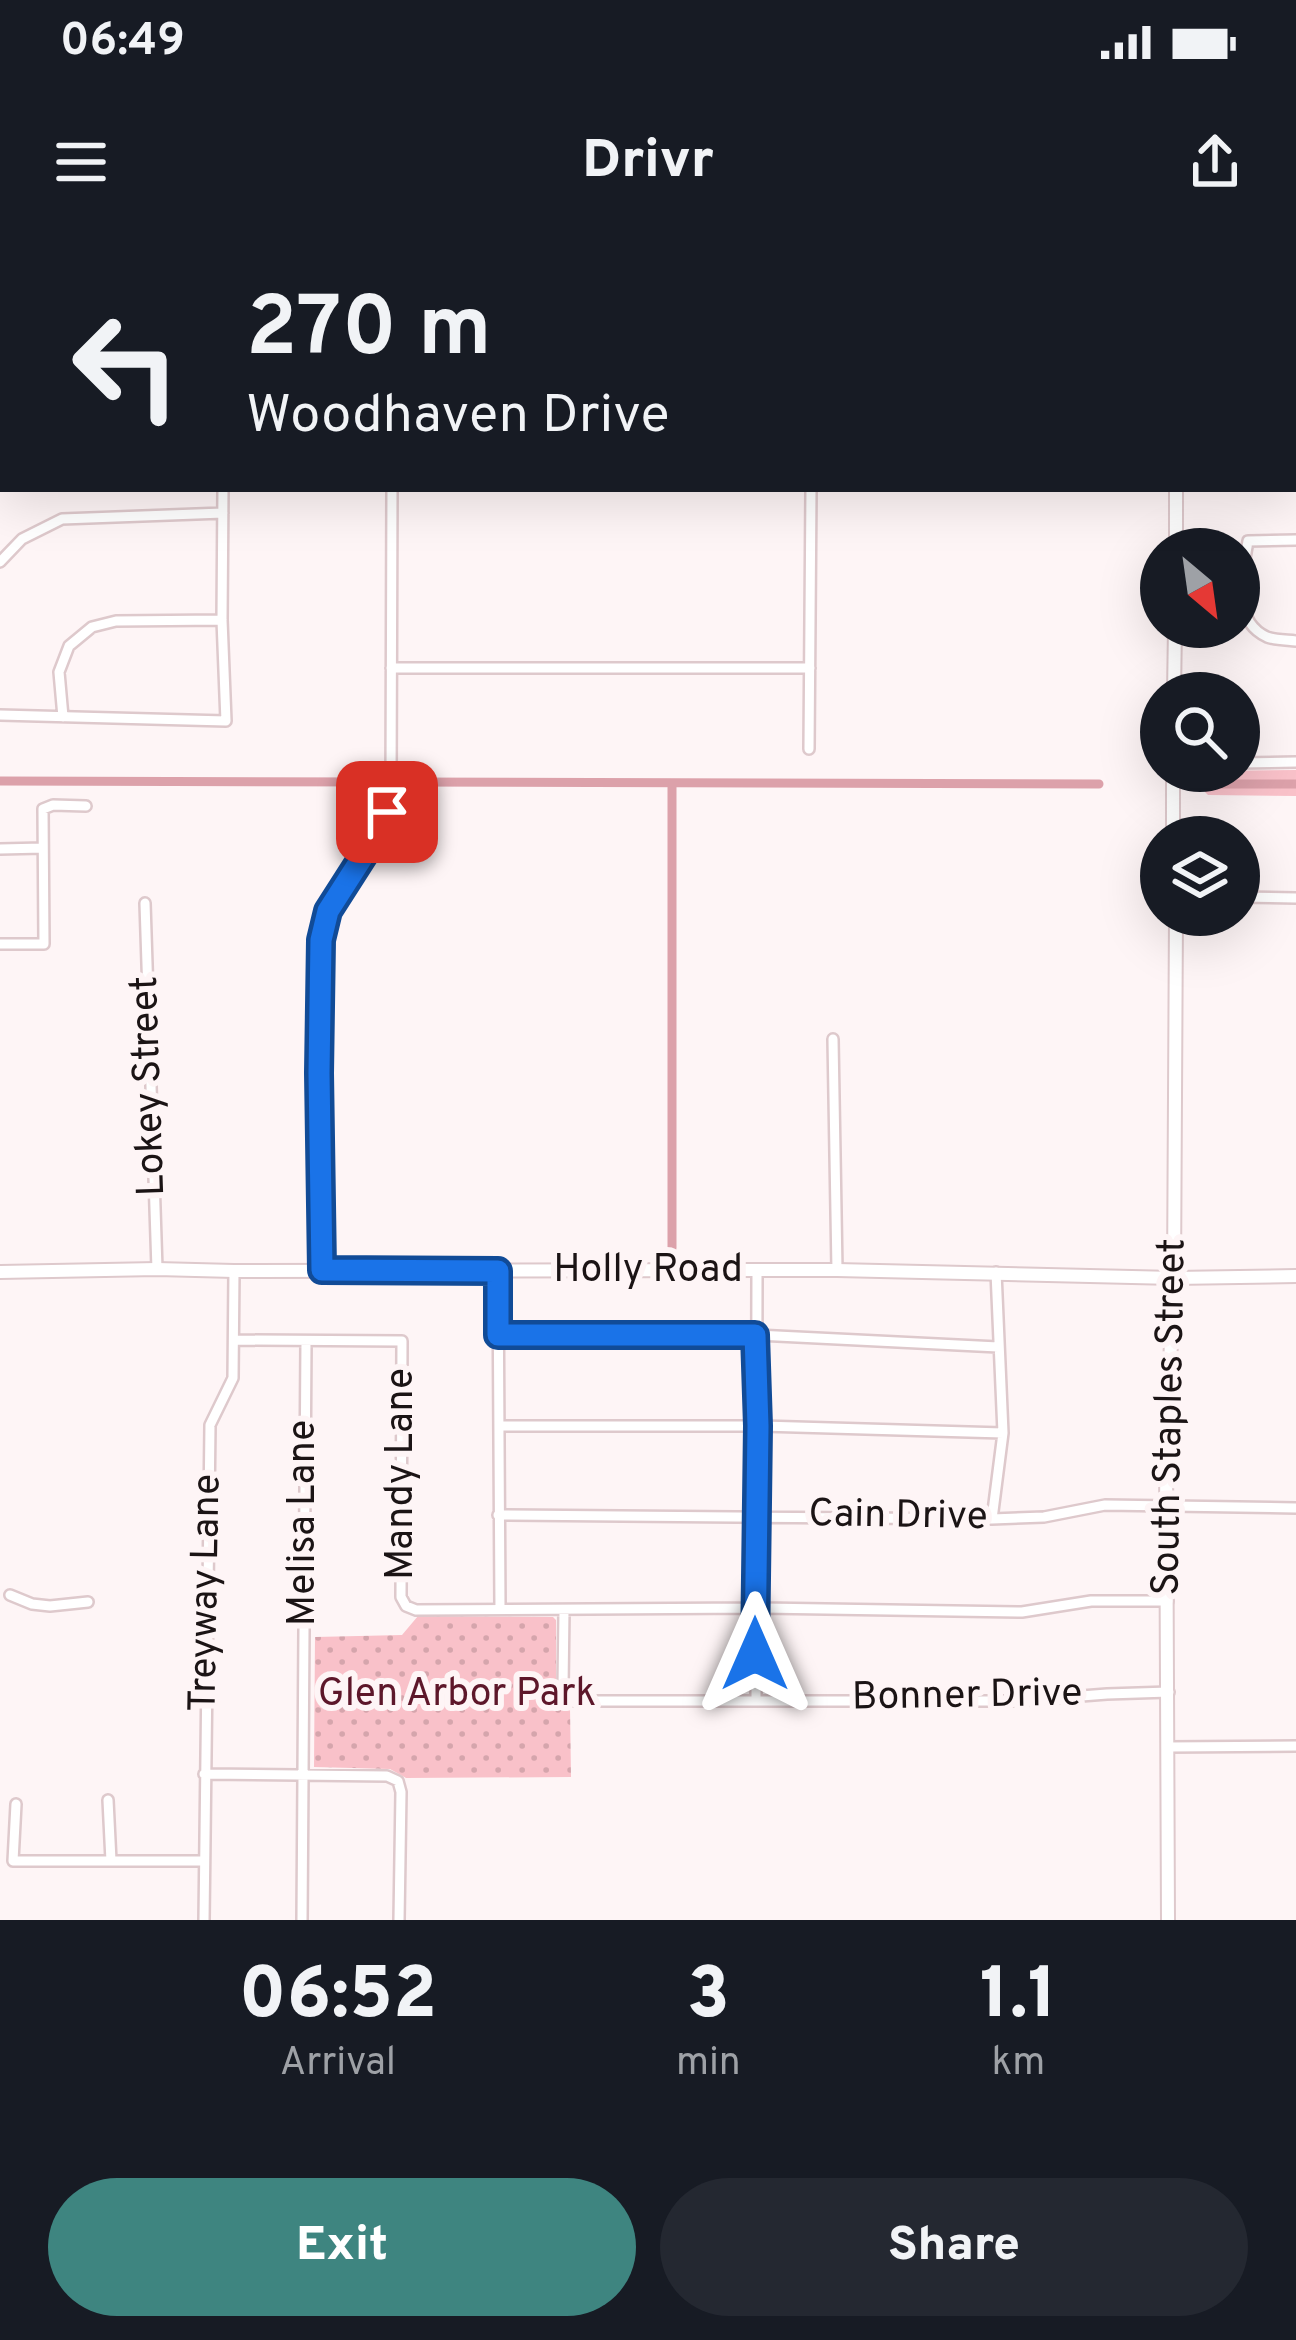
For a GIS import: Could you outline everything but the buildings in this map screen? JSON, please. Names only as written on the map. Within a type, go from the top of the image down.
[{"type":"main road","points":[[1176,492],[1176,528]]},
{"type":"main road","name":"South Staples Street","points":[[1168,1920],[1167,1424],[1174,1278],[1176,936]]},
{"type":"main road","name":"Holly Road","points":[[0,1272],[837,1270],[1296,1276]]},
{"type":"street","points":[[0,716],[226,722],[224,492]]},
{"type":"street","points":[[322,1270],[321,940],[328,911],[387,812],[392,492]]},
{"type":"street","points":[[809,749],[811,492]]},
{"type":"street","points":[[0,562],[22,539],[62,518],[224,513]]},
{"type":"street","points":[[1296,540],[1248,541],[1243,578],[1244,613],[1267,637],[1296,641]]},
{"type":"street","points":[[63,717],[59,672],[69,646],[92,626],[116,621],[222,620]]},
{"type":"street","points":[[391,668],[810,668]]},
{"type":"street","points":[[1260,762],[1296,761]]},
{"type":"street","points":[[0,944],[44,944],[43,809],[86,806]]},
{"type":"street","points":[[0,849],[43,848]]},
{"type":"street","points":[[1260,897],[1296,898]]},
{"type":"street","name":"Lokey Street","points":[[145,903],[157,1269]]},
{"type":"street","points":[[833,1039],[837,1270]]},
{"type":"street","name":"Treyway Lane","points":[[204,1920],[210,1425],[232,1378],[234,1271]]},
{"type":"street","points":[[498,1271],[500,1610],[1022,1612],[1091,1601],[1168,1601]]},
{"type":"street","points":[[755,1700],[757,1272]]},
{"type":"street","points":[[992,1519],[1003,1433],[996,1272]]},
{"type":"street","points":[[498,1335],[755,1335],[998,1347]]},
{"type":"street","points":[[234,1340],[305,1341]]},
{"type":"street","name":"Mandy Lane","points":[[305,1341],[402,1341],[401,1597],[416,1610],[500,1610]]},
{"type":"street","name":"Melisa Lane","points":[[302,1920],[305,1341]]},
{"type":"street","points":[[499,1426],[1003,1433]]},
{"type":"street","name":"Cain Drive","points":[[499,1515],[992,1519],[1044,1517],[1105,1504],[1296,1508]]},
{"type":"street","points":[[10,1594],[50,1606],[88,1602]]},
{"type":"street","name":"Bonner Drive","points":[[564,1610],[563,1688],[574,1701],[1018,1701],[1168,1692]]},
{"type":"street","points":[[1169,1747],[1296,1746]]},
{"type":"street","points":[[204,1774],[387,1776],[398,1780],[399,1920]]},
{"type":"street","points":[[108,1800],[112,1861]]},
{"type":"street","points":[[16,1804],[13,1862],[204,1861]]},
{"type":"green space","points":[[1260,770],[1296,770],[1296,796],[1205,792],[1260,792]]},
{"type":"green space","name":"Glen Arbor Park","points":[[418,1616],[556,1620],[556,1694],[570,1707],[571,1777],[406,1778],[390,1769],[314,1767],[315,1637],[402,1635]]},
{"type":"waterway","points":[[0,781],[378,782]]},
{"type":"waterway","points":[[404,782],[1099,784]]},
{"type":"waterway","points":[[672,783],[672,1248]]},
{"type":"waterway","points":[[1260,784],[1296,784]]},
{"type":"route","points":[[387,812],[328,911],[321,940],[322,1270],[498,1271],[498,1335],[755,1335],[755,1654]]}]
